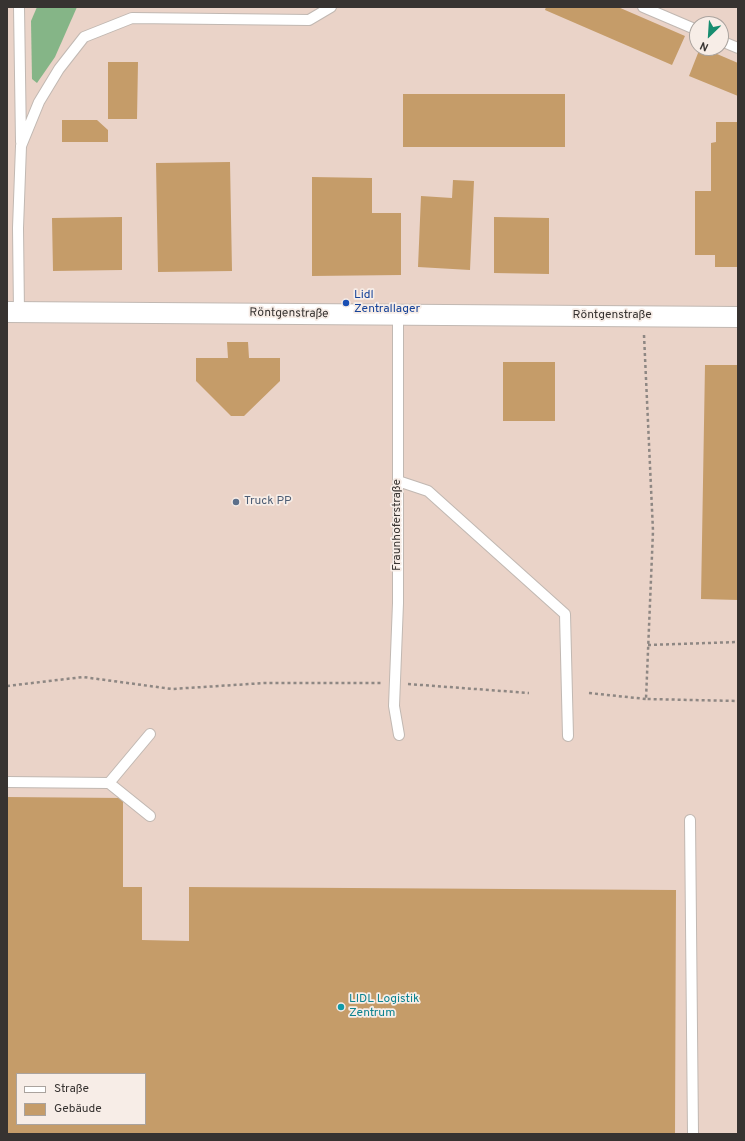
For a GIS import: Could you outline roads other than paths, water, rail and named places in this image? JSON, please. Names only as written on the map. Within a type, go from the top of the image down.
[{"type":"street","name":"Röntgenstraße","points":[[13,312],[738,316]]},
{"type":"lane","points":[[13,312],[21,146],[19,7]]},
{"type":"lane","points":[[21,146],[39,102],[59,69],[84,37],[132,18],[309,20],[331,7]]},
{"type":"lane","points":[[643,7],[689,27]]},
{"type":"lane","name":"Fraunhoferstraße","points":[[398,315],[398,603],[394,706],[399,735]]},
{"type":"lane","points":[[398,481],[428,491],[565,614],[568,736]]},
{"type":"lane","points":[[109,783],[150,734]]},
{"type":"lane","points":[[7,782],[109,783],[150,816]]},
{"type":"lane","points":[[690,820],[693,1134]]},
{"type":"place","name":"Lidl Zentrallager","points":[[346,303]]},
{"type":"place","name":"Truck PP","points":[[236,502]]},
{"type":"place","name":"LIDL Logistik Zentrum","points":[[341,1007]]}]
